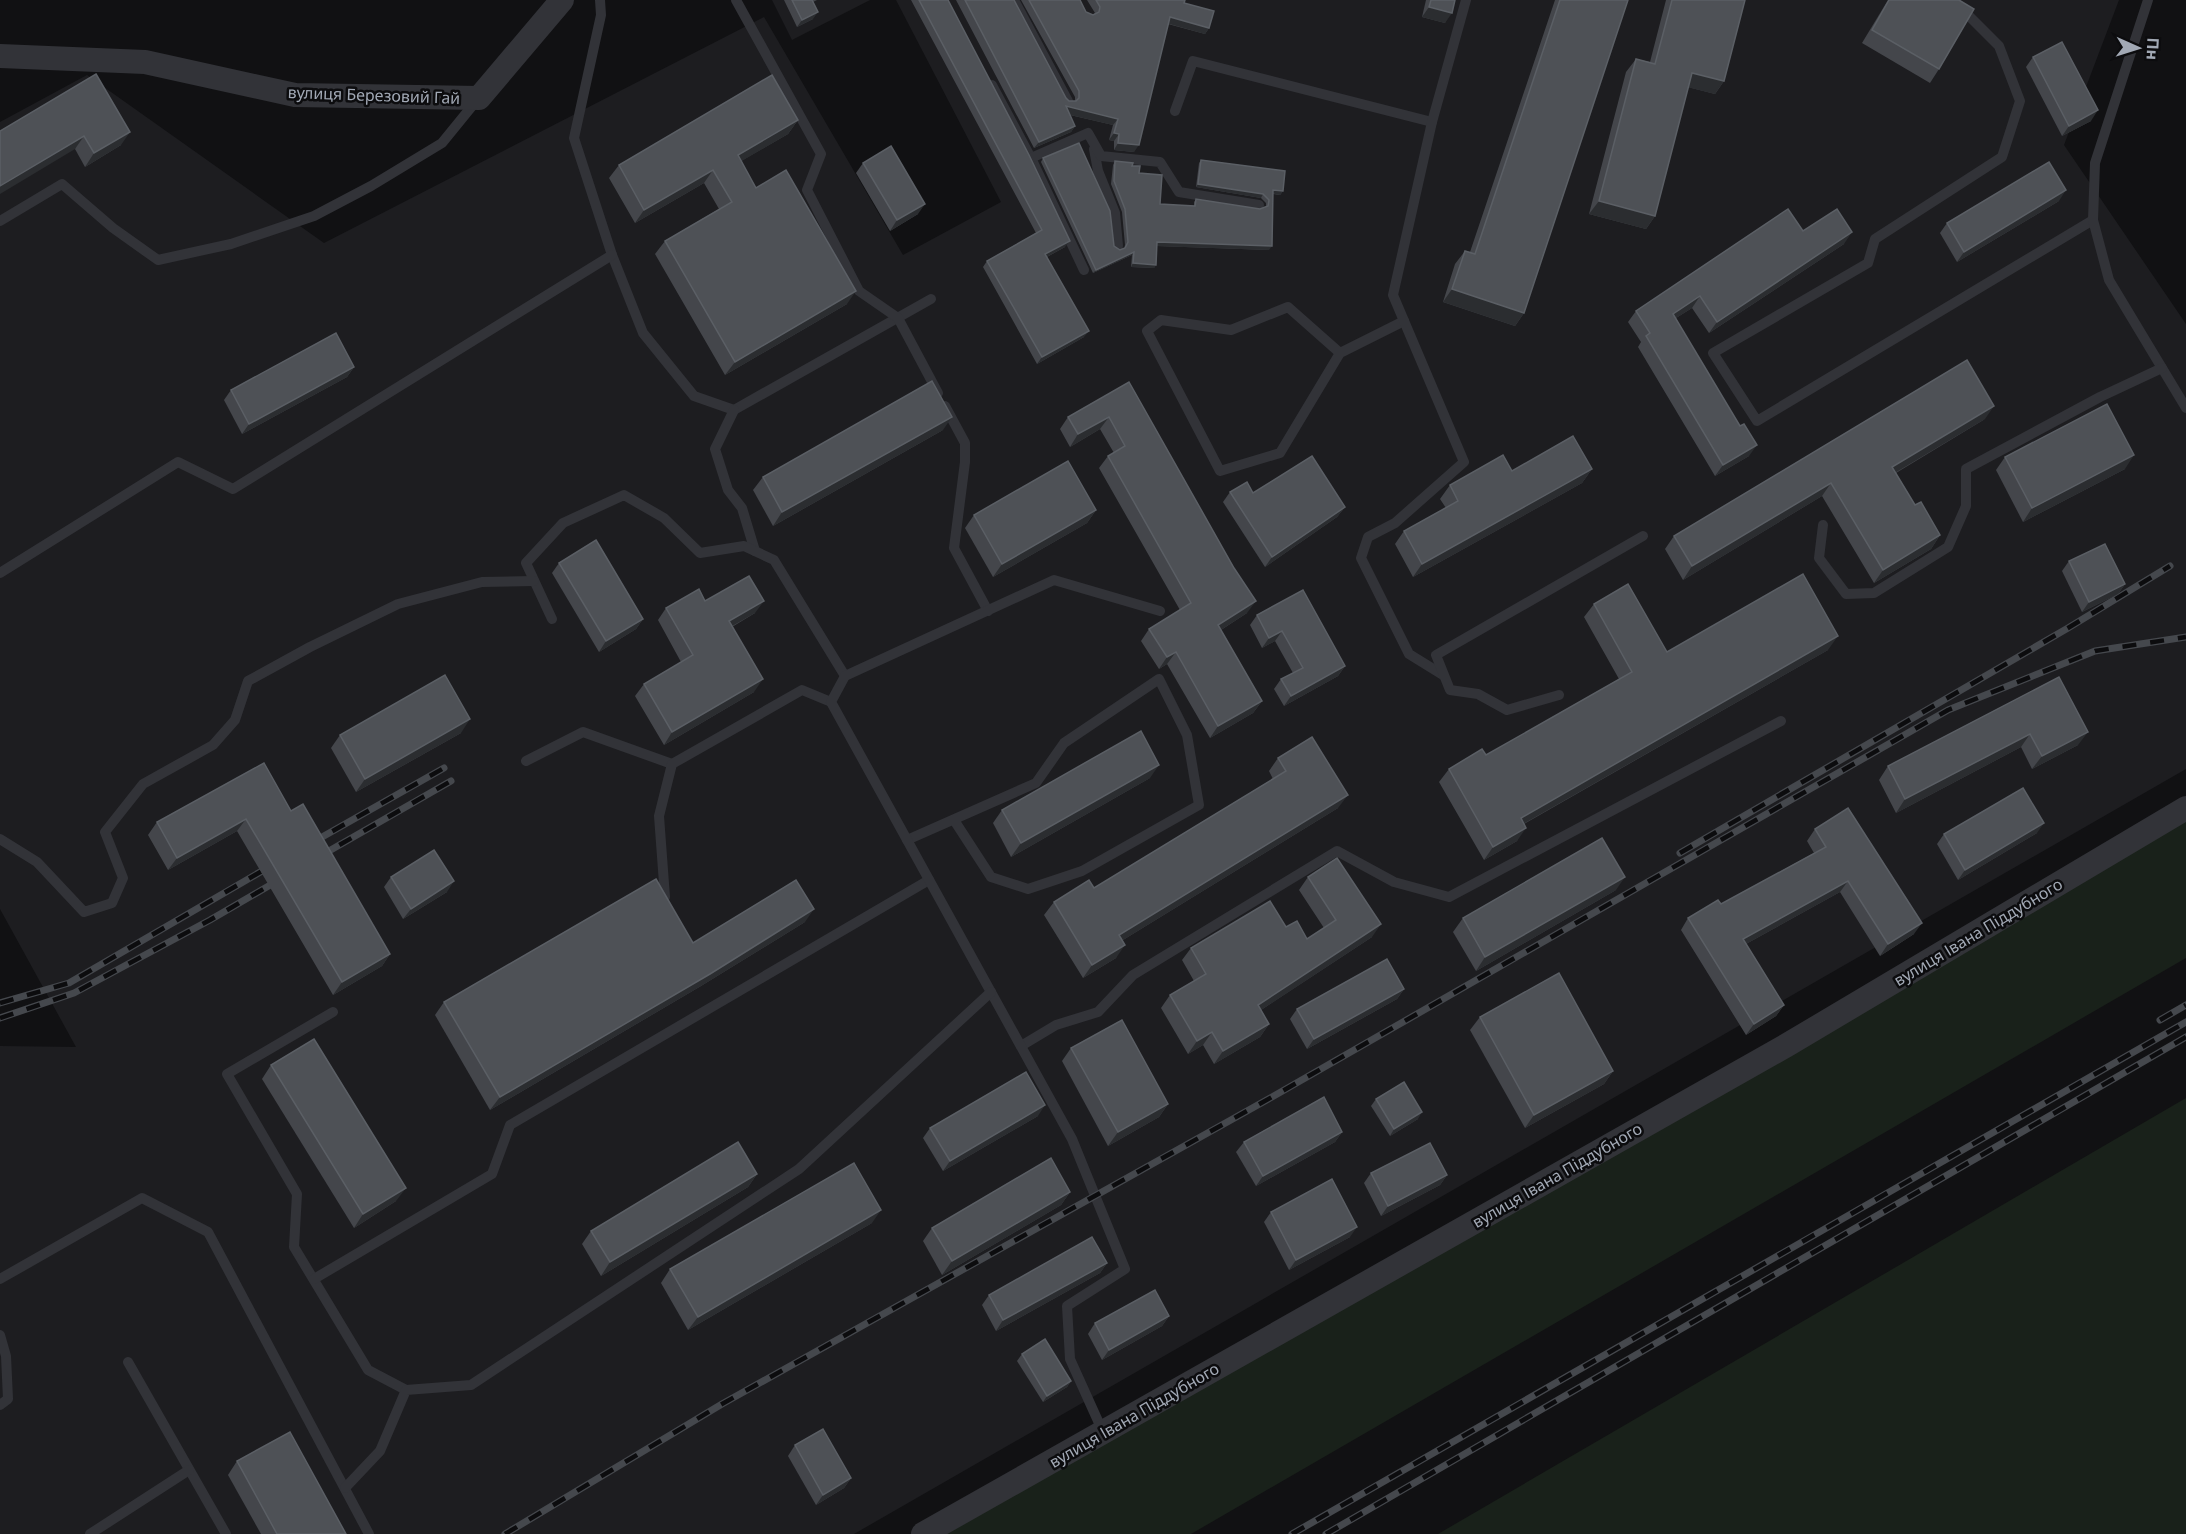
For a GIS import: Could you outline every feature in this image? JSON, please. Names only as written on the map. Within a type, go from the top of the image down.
[{"type":"street","name":"вулиця Березовий Гай","points":[[0,56],[145,62],[295,95],[479,98],[562,0]]},
{"type":"street","name":"вулиця Івана Піддубного","points":[[924,1534],[1787,1045],[2186,808]]},
{"type":"lane","points":[[600,0],[601,15],[574,138],[612,255],[643,333],[694,396],[734,410]]},
{"type":"lane","points":[[736,0],[821,154],[807,190],[859,291],[898,318],[965,443],[965,462],[954,548],[988,610]]},
{"type":"lane","points":[[1014,0],[1068,102]]},
{"type":"lane","points":[[1443,675],[1409,654],[1361,558],[1368,537],[1395,523],[1464,462],[1393,296],[1432,122],[1466,0]]},
{"type":"lane","points":[[1953,0],[1999,46],[2020,101],[2002,157],[1875,238],[1868,264],[1713,353],[1757,421],[2093,220]]},
{"type":"lane","points":[[2148,0],[2095,163],[2093,220],[2109,280],[2186,408]]},
{"type":"lane","points":[[1175,111],[1193,61],[1432,122]]},
{"type":"lane","points":[[988,78],[1031,158],[1084,270]]},
{"type":"lane","points":[[0,221],[62,184],[113,228],[158,260],[231,244],[314,216],[381,180],[442,143],[479,98]]},
{"type":"lane","points":[[1031,158],[1088,133],[1101,156],[1160,162],[1179,192],[1259,205]]},
{"type":"lane","points":[[1092,140],[1098,171],[1115,213],[1118,246]]},
{"type":"lane","points":[[0,573],[178,462],[233,489],[612,255]]},
{"type":"lane","points":[[754,551],[742,508],[728,490],[715,449],[734,410],[931,299]]},
{"type":"lane","points":[[1340,353],[1288,307],[1231,330],[1161,320],[1147,331],[1220,471],[1280,453],[1340,353],[1404,321]]},
{"type":"lane","points":[[1824,525],[1818,558],[1846,594],[1874,593],[1948,547],[1966,506],[1966,469],[2100,397],[2162,368]]},
{"type":"lane","points":[[552,619],[526,563],[563,523],[624,495],[664,518],[700,553],[744,546],[774,560],[845,676]]},
{"type":"lane","points":[[1559,695],[1508,710],[1478,694],[1450,690],[1436,655],[1643,536]]},
{"type":"lane","points":[[831,702],[845,676],[1054,580],[1160,611]]},
{"type":"lane","points":[[0,839],[37,862],[84,912],[112,903],[123,878],[105,832],[143,784],[213,745],[235,720],[248,681],[310,647],[398,604],[482,582],[534,581]]},
{"type":"lane","points":[[907,840],[1036,783],[1064,743],[1159,679],[1187,735],[1199,805],[1082,871],[1028,889],[991,877],[954,820]]},
{"type":"lane","points":[[665,897],[659,816],[672,764],[802,690],[831,702],[1072,1139],[1125,1269],[1067,1306],[1070,1359],[1103,1432]]},
{"type":"lane","points":[[1021,1046],[1056,1025],[1098,1012],[1133,975],[1337,851],[1394,882],[1449,897],[1781,721]]},
{"type":"lane","points":[[526,761],[583,732],[672,764]]},
{"type":"lane","points":[[314,1279],[492,1174],[510,1125],[929,880]]},
{"type":"lane","points":[[333,1012],[227,1074],[297,1194],[294,1247],[368,1370],[406,1390],[471,1385],[799,1169],[991,992]]},
{"type":"lane","points":[[0,1279],[142,1198],[208,1232],[369,1534]]},
{"type":"lane","points":[[0,1335],[6,1356],[8,1399],[0,1405]]},
{"type":"lane","points":[[128,1362],[226,1534]]},
{"type":"lane","points":[[345,1488],[381,1450],[406,1390]]},
{"type":"lane","points":[[90,1534],[189,1470]]},
{"type":"shaded area","points":[[772,0],[870,0],[792,40]]},
{"type":"shaded area","points":[[896,0],[2119,0],[2064,145],[2186,324],[2186,769],[854,1534],[0,1534],[0,1046],[76,1047],[0,909],[0,122],[87,75],[324,243],[764,17],[903,255],[1001,202]]},
{"type":"shaded area","points":[[2186,820],[2186,958],[1191,1534],[946,1534]]},
{"type":"shaded area","points":[[2186,1098],[2186,1534],[1438,1534]]},
{"type":"building","points":[[792,0],[812,0],[818,12],[802,20]]},
{"type":"building","points":[[919,0],[948,0],[1029,155],[1070,241],[1045,254],[1089,331],[1042,357],[987,261],[1042,230]]},
{"type":"building","points":[[965,0],[1014,0],[1069,101],[1076,101],[1079,98],[1079,91],[1029,0],[1080,0],[1086,12],[1093,15],[1099,12],[1100,7],[1096,0],[1185,0],[1184,3],[1214,11],[1209,28],[1170,17],[1139,145],[1118,143],[1119,134],[1114,133],[1118,119],[1066,106],[1075,126],[1039,142]]},
{"type":"building","points":[[1431,0],[1455,0],[1452,13],[1429,7]]},
{"type":"building","points":[[1560,0],[1628,0],[1524,313],[1452,289],[1465,251],[1475,254]]},
{"type":"building","points":[[1672,0],[1745,0],[1724,81],[1692,73],[1655,216],[1599,201],[1636,59],[1655,64]]},
{"type":"building","points":[[1889,0],[1959,0],[1974,9],[1939,69],[1872,30]]},
{"type":"building","points":[[2062,42],[2098,110],[2069,126],[2033,57]]},
{"type":"building","points":[[96,74],[130,132],[94,153],[84,136],[0,186],[0,131]]},
{"type":"building","points":[[772,75],[798,120],[738,155],[756,188],[786,170],[856,291],[735,362],[665,241],[732,202],[713,170],[644,210],[619,165]]},
{"type":"building","points":[[1079,143],[1110,211],[1114,246],[1120,250],[1125,248],[1128,242],[1125,209],[1114,181],[1115,161],[1140,166],[1139,173],[1162,175],[1160,204],[1195,206],[1196,199],[1260,209],[1268,206],[1269,200],[1263,194],[1198,184],[1201,160],[1285,171],[1283,191],[1273,190],[1272,246],[1157,242],[1156,265],[1133,263],[1134,252],[1096,270],[1043,158]]},
{"type":"building","points":[[891,146],[925,204],[897,220],[863,163]]},
{"type":"building","points":[[2049,162],[2066,190],[1964,252],[1947,223]]},
{"type":"building","points":[[1788,209],[1803,231],[1837,209],[1852,232],[1717,322],[1700,296],[1673,314],[1740,426],[1744,424],[1757,445],[1723,465],[1646,336],[1650,333],[1636,311]]},
{"type":"building","points":[[336,333],[354,367],[249,424],[231,390]]},
{"type":"building","points":[[1967,360],[1994,406],[1892,467],[1915,505],[1921,502],[1940,535],[1883,570],[1831,483],[1692,566],[1674,536]]},
{"type":"building","points":[[932,381],[952,417],[782,512],[763,477]]},
{"type":"building","points":[[1129,382],[1234,568],[1256,601],[1218,625],[1262,701],[1218,726],[1176,652],[1167,657],[1149,629],[1191,603],[1108,456],[1125,446],[1109,417],[1078,434],[1068,417]]},
{"type":"building","points":[[2107,404],[2134,455],[2032,508],[2005,457]]},
{"type":"building","points":[[1573,436],[1592,469],[1422,564],[1404,531],[1458,501],[1450,485],[1503,455],[1512,471]]},
{"type":"building","points":[[1312,456],[1345,507],[1272,557],[1230,492],[1247,482],[1253,493]]},
{"type":"building","points":[[1068,461],[1096,510],[1002,564],[974,515]]},
{"type":"building","points":[[596,540],[643,619],[606,641],[559,563]]},
{"type":"building","points":[[2105,544],[2125,584],[2089,602],[2069,561]]},
{"type":"building","points":[[1803,574],[1838,636],[1521,818],[1526,828],[1493,847],[1449,769],[1482,749],[1486,755],[1632,672],[1594,604],[1628,584],[1667,652]]},
{"type":"building","points":[[749,576],[764,601],[729,621],[763,679],[672,732],[644,684],[693,655],[666,608],[699,589],[705,601]]},
{"type":"building","points":[[1303,590],[1345,666],[1291,696],[1281,679],[1303,668],[1282,631],[1269,638],[1257,615]]},
{"type":"building","points":[[445,675],[470,719],[365,779],[340,735]]},
{"type":"building","points":[[2059,677],[2088,732],[2042,756],[2030,734],[1905,799],[1888,766]]},
{"type":"building","points":[[1141,731],[1159,765],[1021,843],[1002,810]]},
{"type":"building","points":[[1312,737],[1348,795],[1119,935],[1125,945],[1092,965],[1054,902],[1089,880],[1094,888],[1286,771],[1278,758]]},
{"type":"building","points":[[264,763],[291,811],[303,804],[390,954],[342,982],[246,819],[177,858],[157,822]]},
{"type":"building","points":[[2023,788],[2044,823],[1965,870],[1944,834]]},
{"type":"building","points":[[1848,808],[1922,923],[1888,944],[1848,881],[1743,939],[1784,1005],[1754,1024],[1688,918],[1718,900],[1721,904],[1826,847],[1815,829]]},
{"type":"building","points":[[1602,838],[1625,877],[1485,957],[1463,918]]},
{"type":"building","points":[[434,850],[454,881],[411,909],[391,877]]},
{"type":"building","points":[[1337,858],[1381,924],[1258,1005],[1269,1024],[1223,1051],[1212,1032],[1197,1041],[1170,995],[1206,974],[1191,948],[1270,901],[1286,927],[1297,921],[1307,939],[1336,920],[1308,877]]},
{"type":"building","points":[[656,879],[693,943],[796,880],[814,909],[710,974],[500,1097],[444,1002]]},
{"type":"building","points":[[1387,959],[1404,989],[1314,1039],[1297,1009]]},
{"type":"building","points":[[1559,973],[1613,1071],[1534,1115],[1480,1017]]},
{"type":"building","points":[[1122,1020],[1168,1104],[1118,1132],[1071,1048]]},
{"type":"building","points":[[314,1039],[406,1188],[363,1214],[271,1065]]},
{"type":"building","points":[[1026,1072],[1045,1105],[950,1161],[930,1128]]},
{"type":"building","points":[[1404,1082],[1422,1112],[1394,1129],[1376,1099]]},
{"type":"building","points":[[1324,1097],[1342,1132],[1263,1176],[1244,1142]]},
{"type":"building","points":[[738,1142],[757,1174],[610,1262],[591,1231]]},
{"type":"building","points":[[1430,1143],[1447,1175],[1388,1206],[1371,1173]]},
{"type":"building","points":[[1051,1158],[1070,1192],[952,1261],[932,1228]]},
{"type":"building","points":[[854,1163],[881,1210],[698,1317],[670,1269]]},
{"type":"building","points":[[1332,1179],[1357,1227],[1296,1260],[1271,1212]]},
{"type":"building","points":[[1092,1237],[1107,1263],[1003,1320],[989,1295]]},
{"type":"building","points":[[1155,1290],[1169,1316],[1109,1350],[1095,1323]]},
{"type":"building","points":[[1045,1339],[1071,1381],[1047,1396],[1022,1354]]},
{"type":"building","points":[[823,1429],[851,1478],[823,1495],[795,1445]]},
{"type":"building","points":[[290,1432],[346,1534],[277,1534],[237,1461]]},
{"type":"railway","points":[[1680,853],[2068,628],[2170,566]]},
{"type":"railway","points":[[505,1534],[722,1404],[1272,1097],[1948,710],[2095,651],[2186,637]]},
{"type":"railway","points":[[308,845],[444,768]]},
{"type":"railway","points":[[315,859],[451,781]]},
{"type":"railway","points":[[0,1003],[69,983],[274,864]]},
{"type":"railway","points":[[0,1018],[74,993],[210,920],[284,877]]},
{"type":"railway","points":[[2160,1020],[2186,1005]]},
{"type":"railway","points":[[1292,1534],[2186,1022]]},
{"type":"railway","points":[[1326,1534],[2186,1037]]}]
